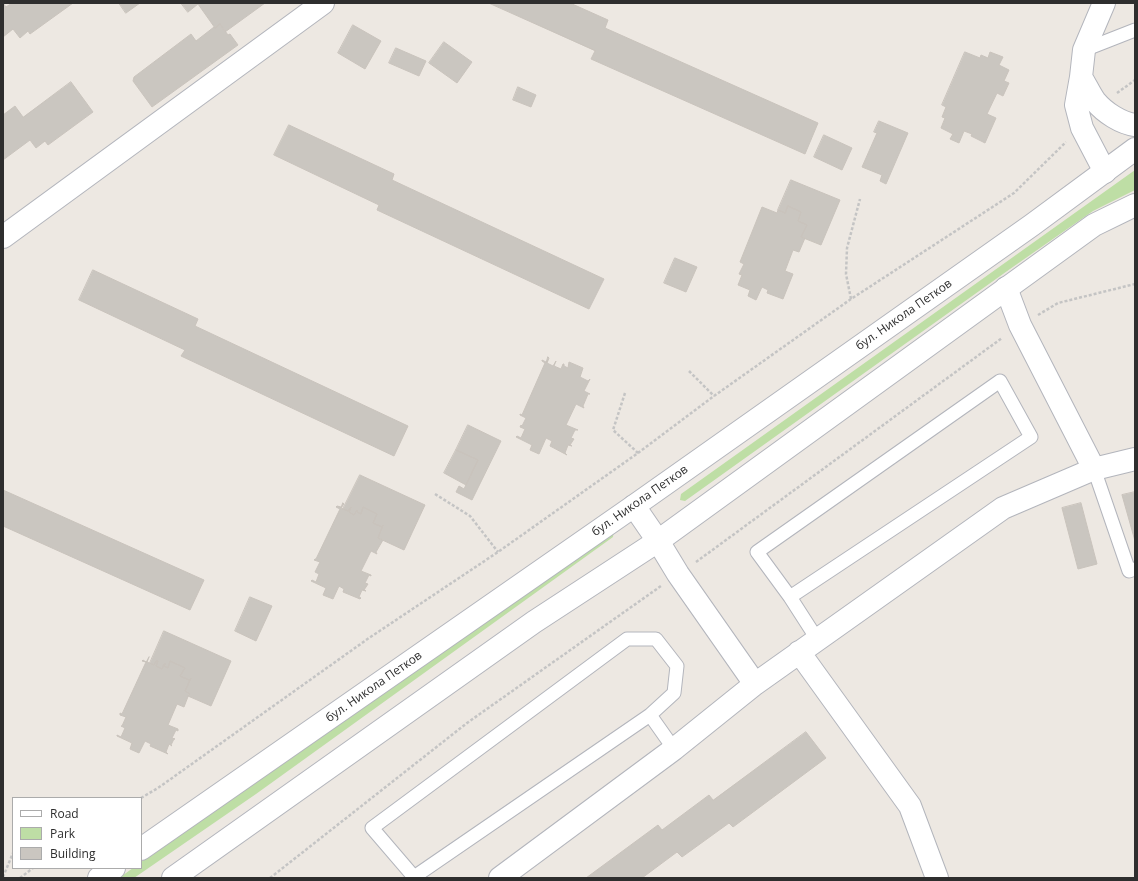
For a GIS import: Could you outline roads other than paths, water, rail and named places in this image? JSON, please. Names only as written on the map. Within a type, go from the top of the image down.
[{"type":"main road","points":[[3,237],[323,3]]},
{"type":"main road","points":[[1104,3],[1084,50],[1076,105],[1082,128],[1105,172]]},
{"type":"main road","points":[[1081,77],[1099,106],[1124,123],[1135,125]]},
{"type":"main road","name":"бул. Никола Петков","points":[[142,848],[634,506],[1135,150]]},
{"type":"main road","points":[[173,878],[534,622],[658,541],[1094,225],[1135,205]]},
{"type":"main road","points":[[1006,288],[1020,325],[1094,470]]},
{"type":"main road","points":[[500,878],[674,750],[755,684],[1003,508],[1094,470],[1135,459]]},
{"type":"main road","points":[[634,506],[678,574],[755,684]]},
{"type":"main road","points":[[799,652],[910,806],[937,878]]},
{"type":"main road","points":[[99,878],[112,869]]},
{"type":"lane","points":[[1084,50],[1135,30]]},
{"type":"lane","points":[[790,597],[1031,437],[1000,381],[757,552],[790,597],[817,639]]},
{"type":"lane","points":[[1094,470],[1129,571],[1135,569]]},
{"type":"lane","points":[[627,639],[656,639],[677,666],[674,693],[650,715],[414,877],[372,828],[627,639]]},
{"type":"lane","points":[[650,715],[674,750]]}]
